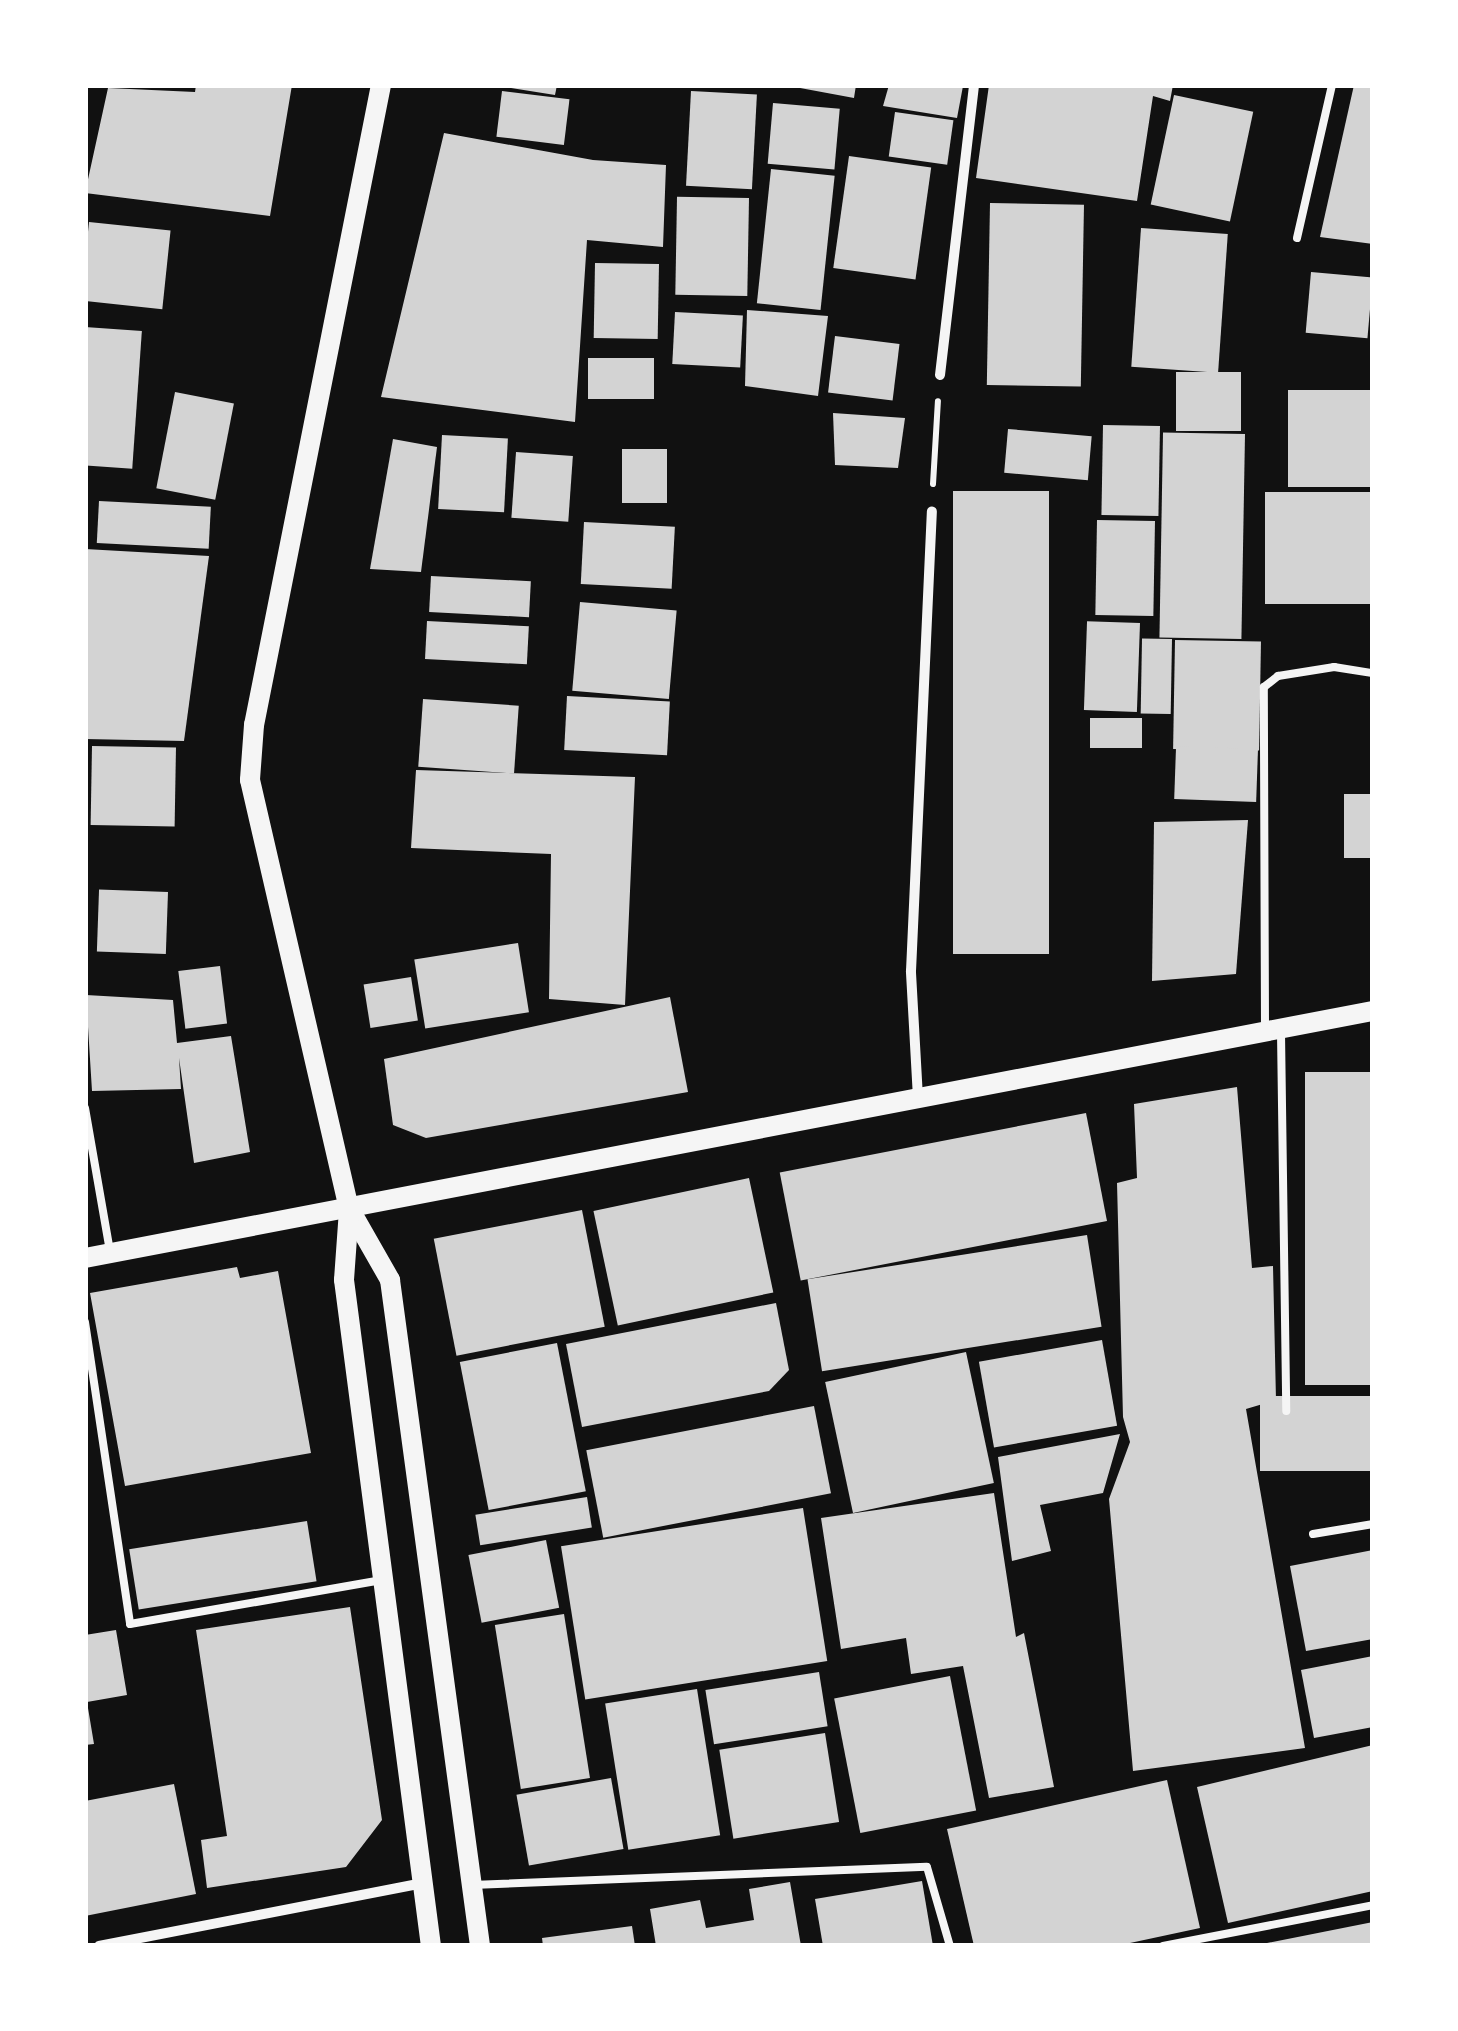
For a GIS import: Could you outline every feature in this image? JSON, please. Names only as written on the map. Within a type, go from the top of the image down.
[{"type":"main road","points":[[382,85],[254,725],[250,780],[349,1208],[390,1280],[480,1946]]},
{"type":"main road","points":[[85,1258],[1373,1011]]},
{"type":"main road","points":[[349,1208],[344,1280],[431,1946]]},
{"type":"street","points":[[940,375],[974,85]]},
{"type":"street","points":[[918,1098],[911,971],[932,511]]},
{"type":"street","points":[[99,1946],[423,1882]]},
{"type":"lane","points":[[1297,238],[1332,85]]},
{"type":"lane","points":[[1286,1411],[1264,686],[1278,676],[1334,667],[1373,673]]},
{"type":"lane","points":[[85,1108],[110,1254]]},
{"type":"lane","points":[[85,1322],[130,1624],[383,1580]]},
{"type":"lane","points":[[1313,1534],[1373,1524]]},
{"type":"lane","points":[[472,1886],[926,1867],[950,1946]]},
{"type":"lane","points":[[1162,1946],[1373,1905]]},
{"type":"path","points":[[932,511],[940,375]]},
{"type":"building","points":[[196,85],[292,85],[270,216],[85,193],[108,88],[195,92]]},
{"type":"building","points":[[493,85],[557,85],[555,95]]},
{"type":"building","points":[[784,85],[856,85],[854,98]]},
{"type":"building","points":[[889,85],[963,86],[957,118],[883,106]]},
{"type":"building","points":[[989,85],[1173,85],[1170,101],[1153,96],[1137,201],[976,178]]},
{"type":"building","points":[[1354,85],[1373,85],[1373,244],[1320,237]]},
{"type":"building","points":[[502,91],[569,99],[564,145],[496,137]]},
{"type":"building","points":[[691,91],[757,94],[752,189],[686,186]]},
{"type":"building","points":[[1174,95],[1253,112],[1230,221],[1151,205]]},
{"type":"building","points":[[773,103],[840,109],[834,170],[768,164]]},
{"type":"building","points":[[895,112],[953,120],[947,165],[889,157]]},
{"type":"building","points":[[444,133],[593,160],[666,165],[663,247],[587,240],[575,422],[381,397]]},
{"type":"building","points":[[849,156],[931,168],[915,279],[833,268]]},
{"type":"building","points":[[771,169],[835,176],[821,310],[757,303]]},
{"type":"building","points":[[677,197],[749,198],[747,296],[675,295]]},
{"type":"building","points":[[990,203],[1084,205],[1081,387],[987,385]]},
{"type":"building","points":[[89,222],[171,231],[162,309],[85,301]]},
{"type":"building","points":[[1141,228],[1228,234],[1218,373],[1131,367]]},
{"type":"building","points":[[595,263],[659,264],[658,339],[594,338]]},
{"type":"building","points":[[1311,272],[1373,277],[1367,338],[1306,333]]},
{"type":"building","points":[[747,310],[828,316],[818,396],[745,386]]},
{"type":"building","points":[[675,312],[743,316],[740,367],[672,364]]},
{"type":"building","points":[[85,327],[142,331],[132,469],[85,465]]},
{"type":"building","points":[[835,336],[900,344],[893,400],[828,393]]},
{"type":"building","points":[[588,358],[654,358],[654,399],[588,399]]},
{"type":"building","points":[[1176,372],[1241,372],[1241,431],[1176,431]]},
{"type":"building","points":[[1288,390],[1373,390],[1373,487],[1288,487]]},
{"type":"building","points":[[175,392],[234,403],[215,500],[156,488]]},
{"type":"building","points":[[833,413],[905,418],[898,468],[835,465]]},
{"type":"building","points":[[1103,425],[1160,426],[1158,516],[1101,515]]},
{"type":"building","points":[[1008,429],[1092,436],[1088,480],[1004,473]]},
{"type":"building","points":[[1163,433],[1245,434],[1241,639],[1159,638]]},
{"type":"building","points":[[442,435],[508,438],[504,512],[438,509]]},
{"type":"building","points":[[393,439],[437,447],[421,572],[370,569]]},
{"type":"building","points":[[622,449],[667,449],[667,503],[622,503]]},
{"type":"building","points":[[516,452],[573,456],[568,522],[511,518]]},
{"type":"building","points":[[953,491],[1049,491],[1049,954],[953,954]]},
{"type":"building","points":[[1265,492],[1373,492],[1373,604],[1265,604]]},
{"type":"building","points":[[99,501],[211,507],[209,549],[97,543]]},
{"type":"building","points":[[1097,520],[1155,521],[1153,616],[1095,615]]},
{"type":"building","points":[[584,522],[675,527],[672,589],[581,584]]},
{"type":"building","points":[[85,549],[209,556],[184,741],[85,739]]},
{"type":"building","points":[[431,576],[531,581],[529,617],[429,612]]},
{"type":"building","points":[[580,602],[677,610],[669,699],[572,691]]},
{"type":"building","points":[[427,621],[529,626],[527,664],[425,659]]},
{"type":"building","points":[[1087,621],[1140,623],[1137,712],[1084,710]]},
{"type":"building","points":[[1142,638],[1172,639],[1171,714],[1141,713]]},
{"type":"building","points":[[1175,640],[1261,642],[1259,750],[1173,749]]},
{"type":"building","points":[[567,696],[670,701],[667,755],[564,750]]},
{"type":"building","points":[[423,699],[519,706],[514,774],[418,767]]},
{"type":"building","points":[[1090,718],[1142,718],[1142,748],[1090,748]]},
{"type":"building","points":[[92,746],[176,747],[175,826],[91,825]]},
{"type":"building","points":[[1176,746],[1258,749],[1256,802],[1174,799]]},
{"type":"building","points":[[416,770],[635,777],[625,1005],[549,999],[551,854],[411,848]]},
{"type":"building","points":[[1344,794],[1373,794],[1373,858],[1344,858]]},
{"type":"building","points":[[1248,820],[1236,974],[1152,981],[1154,822]]},
{"type":"building","points":[[99,890],[168,892],[166,954],[97,952]]},
{"type":"building","points":[[518,943],[529,1012],[425,1029],[414,959]]},
{"type":"building","points":[[220,966],[227,1024],[185,1029],[178,971]]},
{"type":"building","points":[[411,977],[418,1020],[370,1028],[364,985]]},
{"type":"building","points":[[86,995],[173,1000],[177,1043],[231,1036],[250,1152],[194,1163],[179,1058],[181,1089],[92,1091]]},
{"type":"building","points":[[670,997],[688,1092],[426,1138],[393,1125],[384,1059]]},
{"type":"building","points":[[1305,1072],[1373,1072],[1373,1385],[1305,1385]]},
{"type":"building","points":[[1237,1087],[1252,1268],[1273,1266],[1276,1400],[1246,1409],[1305,1748],[1133,1771],[1109,1499],[1130,1442],[1123,1417],[1117,1183],[1137,1178],[1134,1104]]},
{"type":"building","points":[[1086,1113],[1107,1221],[801,1281],[780,1173]]},
{"type":"building","points":[[749,1178],[773,1292],[618,1326],[593,1211]]},
{"type":"building","points":[[582,1210],[605,1327],[456,1356],[434,1239]]},
{"type":"building","points":[[1087,1235],[1102,1327],[822,1371],[807,1279]]},
{"type":"building","points":[[237,1267],[240,1278],[278,1271],[311,1453],[125,1486],[90,1293]]},
{"type":"building","points":[[776,1303],[789,1370],[769,1391],[582,1427],[566,1344]]},
{"type":"building","points":[[1102,1340],[1117,1426],[994,1447],[979,1362]]},
{"type":"building","points":[[557,1343],[586,1491],[489,1510],[460,1362]]},
{"type":"building","points":[[966,1352],[994,1483],[853,1513],[825,1382]]},
{"type":"building","points":[[1260,1396],[1373,1396],[1373,1471],[1260,1471]]},
{"type":"building","points":[[814,1406],[831,1493],[603,1538],[586,1450]]},
{"type":"building","points":[[1120,1434],[1103,1493],[1040,1505],[1051,1551],[1012,1561],[998,1457]]},
{"type":"building","points":[[994,1493],[1016,1637],[1024,1633],[1054,1787],[989,1798],[963,1666],[911,1674],[906,1638],[841,1649],[821,1518]]},
{"type":"building","points":[[587,1497],[592,1528],[480,1545],[475,1515]]},
{"type":"building","points":[[803,1508],[827,1661],[585,1699],[561,1546]]},
{"type":"building","points":[[307,1521],[317,1581],[139,1609],[129,1549]]},
{"type":"building","points":[[546,1540],[559,1608],[482,1623],[468,1555]]},
{"type":"building","points":[[1373,1550],[1373,1639],[1306,1651],[1290,1566]]},
{"type":"building","points":[[350,1607],[382,1820],[346,1867],[207,1888],[201,1840],[227,1836],[196,1630]]},
{"type":"building","points":[[564,1614],[590,1778],[521,1789],[495,1625]]},
{"type":"building","points":[[116,1630],[127,1695],[87,1702],[94,1744],[85,1745],[85,1635]]},
{"type":"building","points":[[1373,1656],[1373,1727],[1314,1738],[1301,1670]]},
{"type":"building","points":[[819,1672],[828,1726],[714,1744],[705,1690]]},
{"type":"building","points":[[950,1676],[976,1810],[860,1833],[834,1699]]},
{"type":"building","points":[[697,1689],[720,1835],[628,1850],[605,1704]]},
{"type":"building","points":[[825,1733],[839,1822],[733,1839],[719,1750]]},
{"type":"building","points":[[1373,1745],[1373,1891],[1228,1923],[1197,1787]]},
{"type":"building","points":[[611,1778],[624,1849],[529,1866],[516,1795]]},
{"type":"building","points":[[1167,1780],[1200,1928],[1116,1946],[974,1946],[947,1829]]},
{"type":"building","points":[[174,1784],[196,1894],[85,1916],[85,1801]]},
{"type":"building","points":[[922,1881],[933,1946],[823,1946],[815,1899]]},
{"type":"building","points":[[790,1882],[801,1946],[656,1946],[650,1909],[700,1900],[706,1928],[754,1920],[749,1889]]},
{"type":"building","points":[[1373,1922],[1373,1946],[1262,1946],[1262,1944]]},
{"type":"building","points":[[632,1926],[635,1946],[543,1946],[542,1938]]}]
